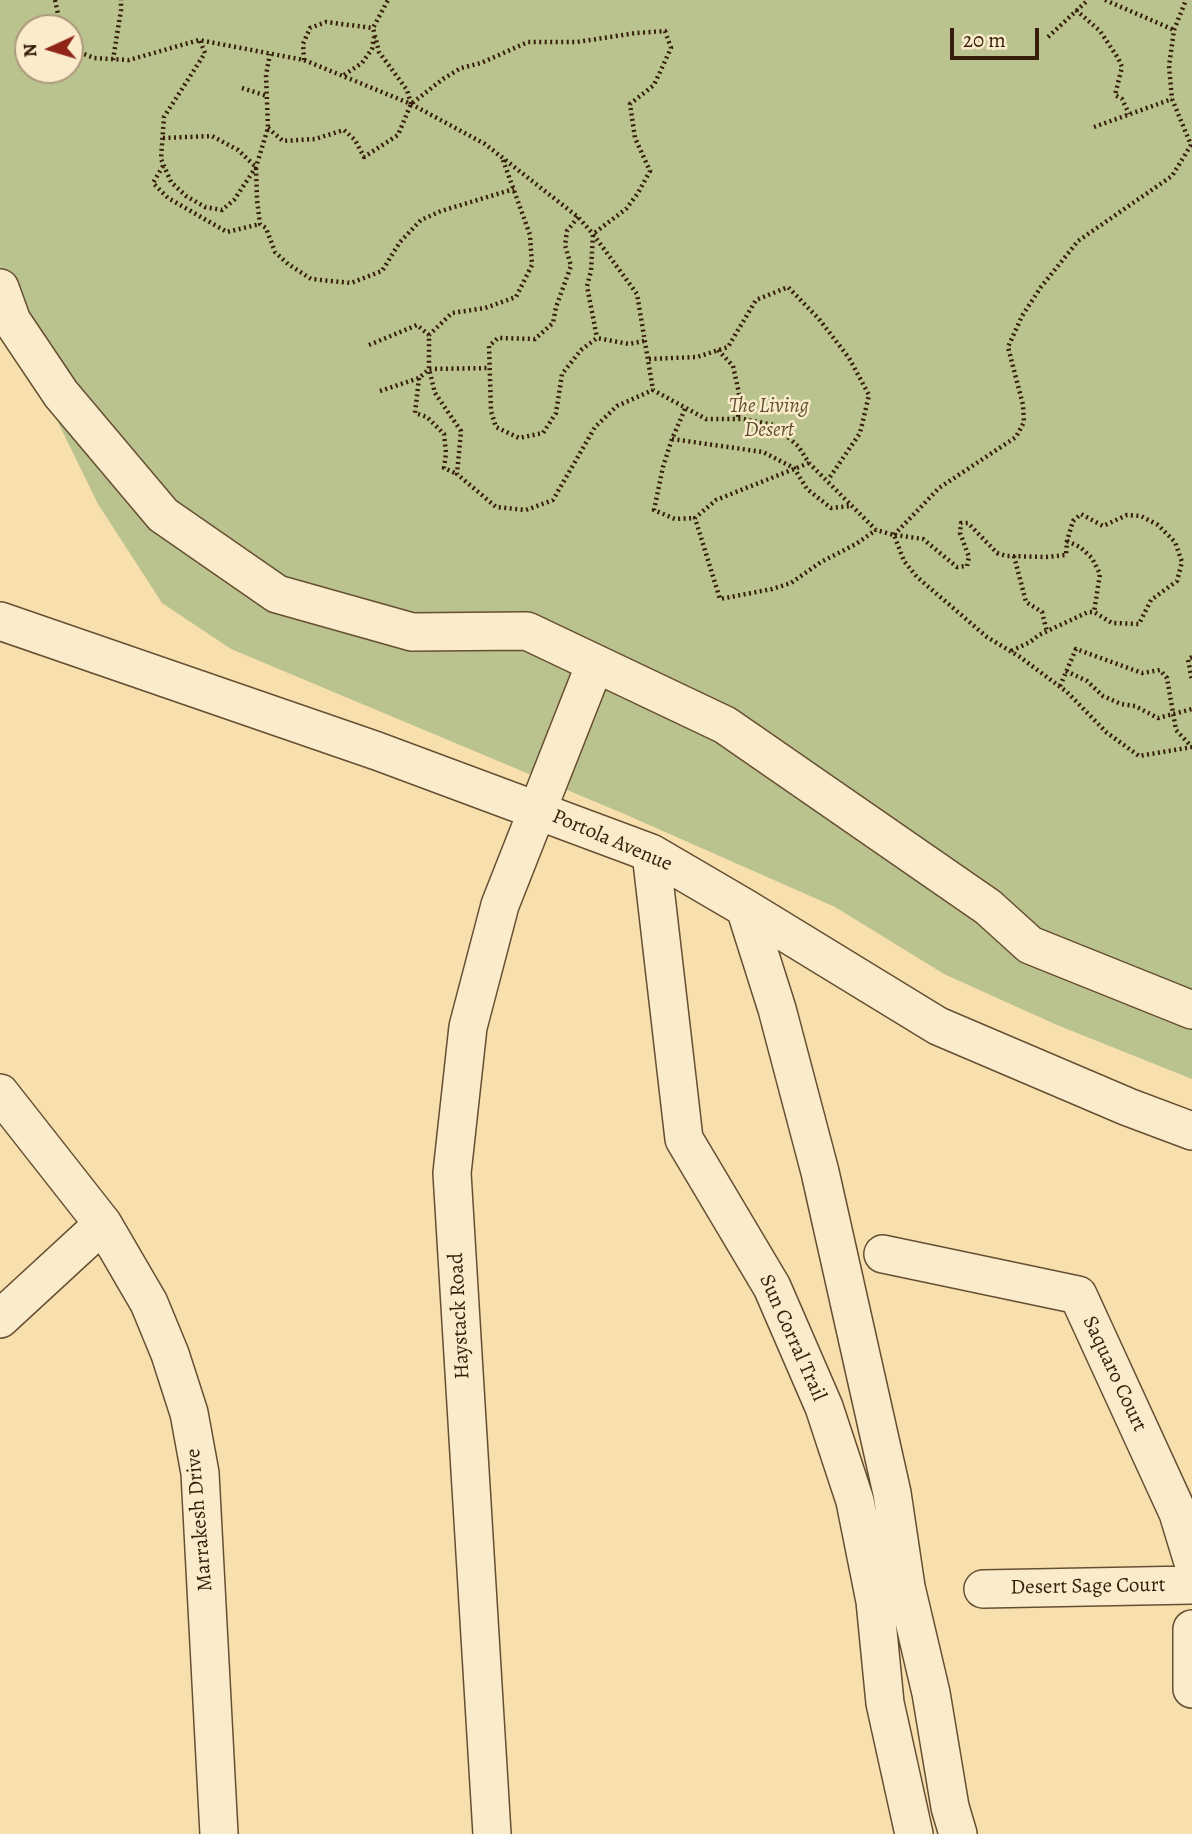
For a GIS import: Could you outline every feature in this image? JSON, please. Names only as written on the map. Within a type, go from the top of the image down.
[{"type":"street","points":[[0,288],[12,321],[61,394],[163,514],[277,594],[412,632],[527,631],[725,725],[988,907],[1030,945],[1192,1010]]},
{"type":"street","name":"Portola Avenue","points":[[0,621],[377,751],[651,853],[938,1026],[1128,1107],[1192,1131]]},
{"type":"street","name":"Haystack Road","points":[[492,1834],[452,1173],[468,1027],[500,905],[595,663]]},
{"type":"street","name":"Sun Corral Trail","points":[[651,853],[684,1139],[772,1287],[824,1407],[855,1501],[875,1601],[885,1703],[914,1834]]},
{"type":"street","points":[[745,908],[777,1009],[816,1160],[887,1470],[906,1587],[931,1693],[950,1807],[958,1834]]},
{"type":"street","name":"Marrakesh Drive","points":[[0,1093],[103,1224],[149,1303],[170,1354],[189,1413],[200,1473],[219,1834]]},
{"type":"street","points":[[0,1318],[103,1224]]},
{"type":"street","name":"Saquaro Court","points":[[883,1254],[1078,1295],[1178,1513],[1192,1559]]},
{"type":"street","points":[[848,1480],[887,1470]]},
{"type":"street","name":"Desert Sage Court","points":[[983,1589],[1192,1586]]},
{"type":"street","points":[[1192,1629],[1192,1689]]},
{"type":"path","points":[[113,60],[121,0]]},
{"type":"path","points":[[343,76],[362,62],[372,48],[374,31],[388,0]]},
{"type":"path","points":[[1048,37],[1087,0]]},
{"type":"path","points":[[1105,0],[1174,30]]},
{"type":"path","points":[[894,535],[939,488],[1016,437],[1024,422],[1023,405],[1008,347],[1022,316],[1041,287],[1078,242],[1172,176],[1191,145],[1172,99],[1169,66],[1174,30],[1186,0]]},
{"type":"path","points":[[1076,10],[1100,31],[1118,58],[1122,67],[1115,95],[1122,99],[1129,114]]},
{"type":"path","points":[[304,60],[303,44],[310,28],[326,22],[374,31]]},
{"type":"path","points":[[374,31],[379,52],[407,90],[411,104]]},
{"type":"path","points":[[268,128],[283,141],[314,139],[344,130],[355,140],[364,157],[398,135],[411,104],[461,68],[481,63],[528,42],[577,42],[665,31],[671,48],[654,85],[630,104],[635,138],[650,171],[626,209],[593,233]]},
{"type":"path","points":[[199,40],[205,53],[164,117],[161,159],[171,182],[186,195],[205,207],[222,211],[234,200],[256,167],[268,128],[266,75],[270,54]]},
{"type":"path","points":[[84,54],[94,58],[129,60],[199,40],[304,60],[411,104],[485,144],[578,217],[593,233],[637,294],[653,390]]},
{"type":"path","points":[[242,88],[267,96]]},
{"type":"path","points":[[1094,127],[1172,99]]},
{"type":"path","points":[[163,138],[212,136],[238,150],[256,167],[260,224]]},
{"type":"path","points":[[457,474],[461,431],[435,393],[429,369],[429,335],[452,313],[485,308],[516,297],[532,265],[530,235],[503,159]]},
{"type":"path","points":[[163,165],[153,183],[168,198],[227,232],[260,224],[266,228],[275,252],[311,279],[351,283],[382,271],[400,242],[421,220],[514,189]]},
{"type":"path","points":[[578,217],[567,231],[565,245],[570,266],[553,323],[536,339],[498,338],[489,346],[491,411],[496,427],[519,438],[542,433],[556,413],[562,374],[597,338]]},
{"type":"path","points":[[593,233],[591,271],[587,286],[597,338]]},
{"type":"path","points":[[649,359],[697,357],[728,347],[756,300],[788,287],[820,319],[849,358],[869,395],[860,433],[828,480]]},
{"type":"path","points":[[369,345],[417,326],[429,335]]},
{"type":"path","points":[[597,338],[629,344],[644,341]]},
{"type":"path","points":[[718,350],[733,366],[739,393],[738,419]]},
{"type":"path","points":[[380,391],[419,378],[429,369],[490,368]]},
{"type":"path","points":[[419,378],[415,413],[427,417],[444,434],[444,468],[457,474],[496,507],[526,510],[553,500],[595,427],[617,406],[653,390]]},
{"type":"path","points":[[653,390],[706,419],[738,419],[774,425],[798,446],[809,463],[876,530],[923,539],[957,567],[967,566],[969,557],[960,533],[961,523],[968,523],[997,553],[1014,555],[1066,555],[1073,521],[1081,514],[1103,526],[1127,515],[1141,516],[1158,525],[1175,542],[1182,562],[1177,581],[1151,600],[1139,624],[1112,623],[1094,612],[1088,612],[1011,651]]},
{"type":"path","points":[[685,409],[671,439],[654,510],[675,519],[695,518],[716,500],[809,463]]},
{"type":"path","points":[[671,439],[763,452],[794,468],[807,489],[831,508],[852,506]]},
{"type":"path","points":[[695,518],[720,599],[791,583],[876,530]]},
{"type":"path","points":[[894,535],[904,561],[918,577],[987,637],[1060,686],[1106,732],[1139,756],[1192,747]]},
{"type":"path","points":[[1067,541],[1080,547],[1092,558],[1100,574],[1094,612]]},
{"type":"path","points":[[1014,555],[1026,602],[1042,612],[1047,632]]},
{"type":"path","points":[[1060,686],[1076,649],[1142,673],[1160,670],[1167,678],[1176,730],[1192,747]]},
{"type":"path","points":[[1192,657],[1188,659],[1192,681]]},
{"type":"path","points":[[1066,671],[1087,681],[1103,696],[1121,704],[1135,706],[1158,718],[1192,709]]},
{"type":"green space","name":"The Living Desert","points":[[0,0],[1192,0],[1192,1079],[1057,1025],[944,974],[835,907],[622,813],[231,649],[162,603],[98,504],[0,304]]}]
